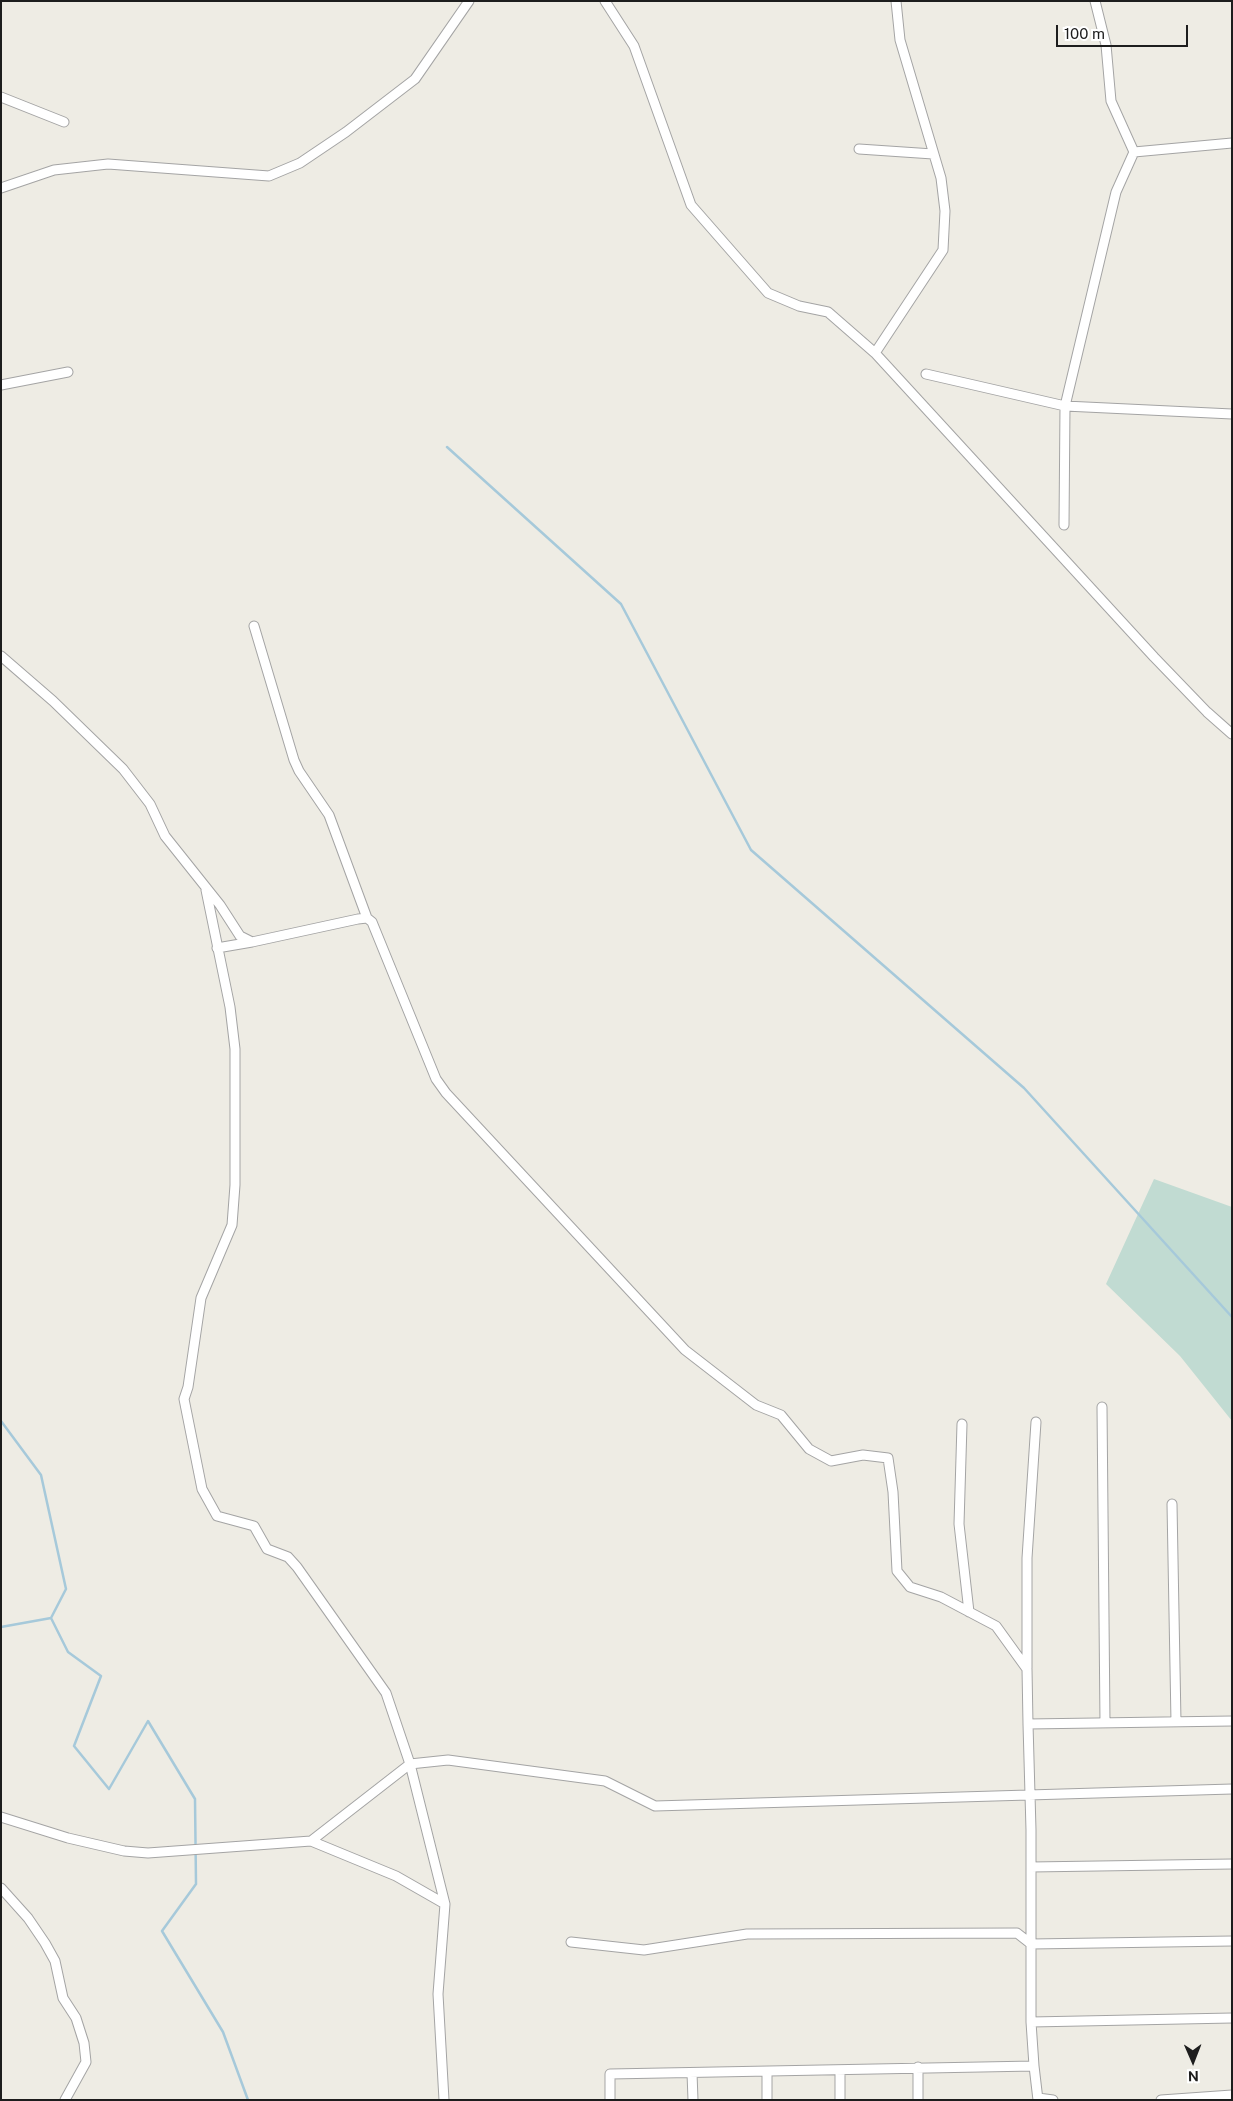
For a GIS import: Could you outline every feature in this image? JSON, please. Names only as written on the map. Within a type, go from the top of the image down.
[{"type":"street","points":[[1,188],[54,170],[108,164],[270,176],[300,164],[414,79],[469,1]]},
{"type":"street","points":[[605,1],[634,46],[691,205],[768,293],[799,306],[828,312],[875,354],[1154,657],[1207,712],[1232,734]]},
{"type":"street","points":[[875,354],[943,250],[945,210],[940,178],[900,40],[896,1]]},
{"type":"street","points":[[1064,525],[1065,406],[1116,192],[1134,152],[1111,101],[1106,45],[1095,1]]},
{"type":"street","points":[[1,98],[64,122]]},
{"type":"street","points":[[1134,152],[1232,143]]},
{"type":"street","points":[[859,150],[933,154]]},
{"type":"street","points":[[1,385],[68,372]]},
{"type":"street","points":[[926,374],[1065,406],[1232,414]]},
{"type":"street","points":[[254,626],[294,760],[299,771],[329,815],[367,918],[372,922],[380,937],[436,1079],[446,1093],[685,1350],[756,1405],[780,1415],[810,1449],[831,1461],[863,1454],[888,1458],[897,1571],[910,1587],[941,1597],[996,1626],[1028,1669]]},
{"type":"street","points":[[1,656],[54,701],[123,769],[150,804],[164,836],[206,888],[240,936],[252,942]]},
{"type":"street","points":[[206,888],[216,948],[230,1007],[235,1049],[235,1185],[232,1225],[200,1298],[188,1387],[184,1399],[202,1489],[217,1516],[254,1526],[266,1549],[288,1557],[386,1693],[410,1764],[445,1904],[438,1994],[444,2100]]},
{"type":"street","points":[[216,948],[367,918]]},
{"type":"street","points":[[1102,1407],[1105,1723]]},
{"type":"street","points":[[1036,1422],[1027,1558],[1031,2022],[1038,2099],[1052,2100]]},
{"type":"street","points":[[962,1424],[959,1524],[969,1612]]},
{"type":"street","points":[[1172,1504],[1176,1722]]},
{"type":"street","points":[[1028,1724],[1232,1721]]},
{"type":"street","points":[[311,1841],[410,1764],[448,1760],[605,1781],[655,1806],[1028,1793],[1232,1789]]},
{"type":"street","points":[[1,1817],[68,1838],[124,1851],[148,1854],[311,1841],[396,1876],[445,1904]]},
{"type":"street","points":[[1031,1867],[1232,1864]]},
{"type":"street","points":[[1,1888],[28,1918],[45,1943],[54,1961],[63,1998],[76,2018],[84,2044],[86,2062],[65,2100]]},
{"type":"street","points":[[571,1942],[644,1950],[747,1934],[1018,1933],[1031,1944],[1232,1941]]},
{"type":"street","points":[[1031,2022],[1232,2018]]},
{"type":"street","points":[[610,2100],[610,2074],[1034,2066]]},
{"type":"street","points":[[918,2067],[918,2100]]},
{"type":"street","points":[[840,2071],[840,2100]]},
{"type":"street","points":[[767,2072],[767,2100]]},
{"type":"street","points":[[692,2073],[693,2100]]},
{"type":"street","points":[[1161,2100],[1232,2095]]},
{"type":"shaded area","points":[[1154,1179],[1232,1207],[1232,1421],[1180,1356],[1106,1284]]},
{"type":"waterway","points":[[447,447],[621,604],[751,850],[1024,1088],[1232,1317]]},
{"type":"waterway","points":[[1,1421],[41,1475],[66,1589],[51,1618]]},
{"type":"waterway","points":[[1,1627],[51,1618],[68,1652],[101,1676],[74,1746],[109,1789],[148,1721],[195,1799],[196,1884],[162,1931],[223,2032],[248,2100]]}]
